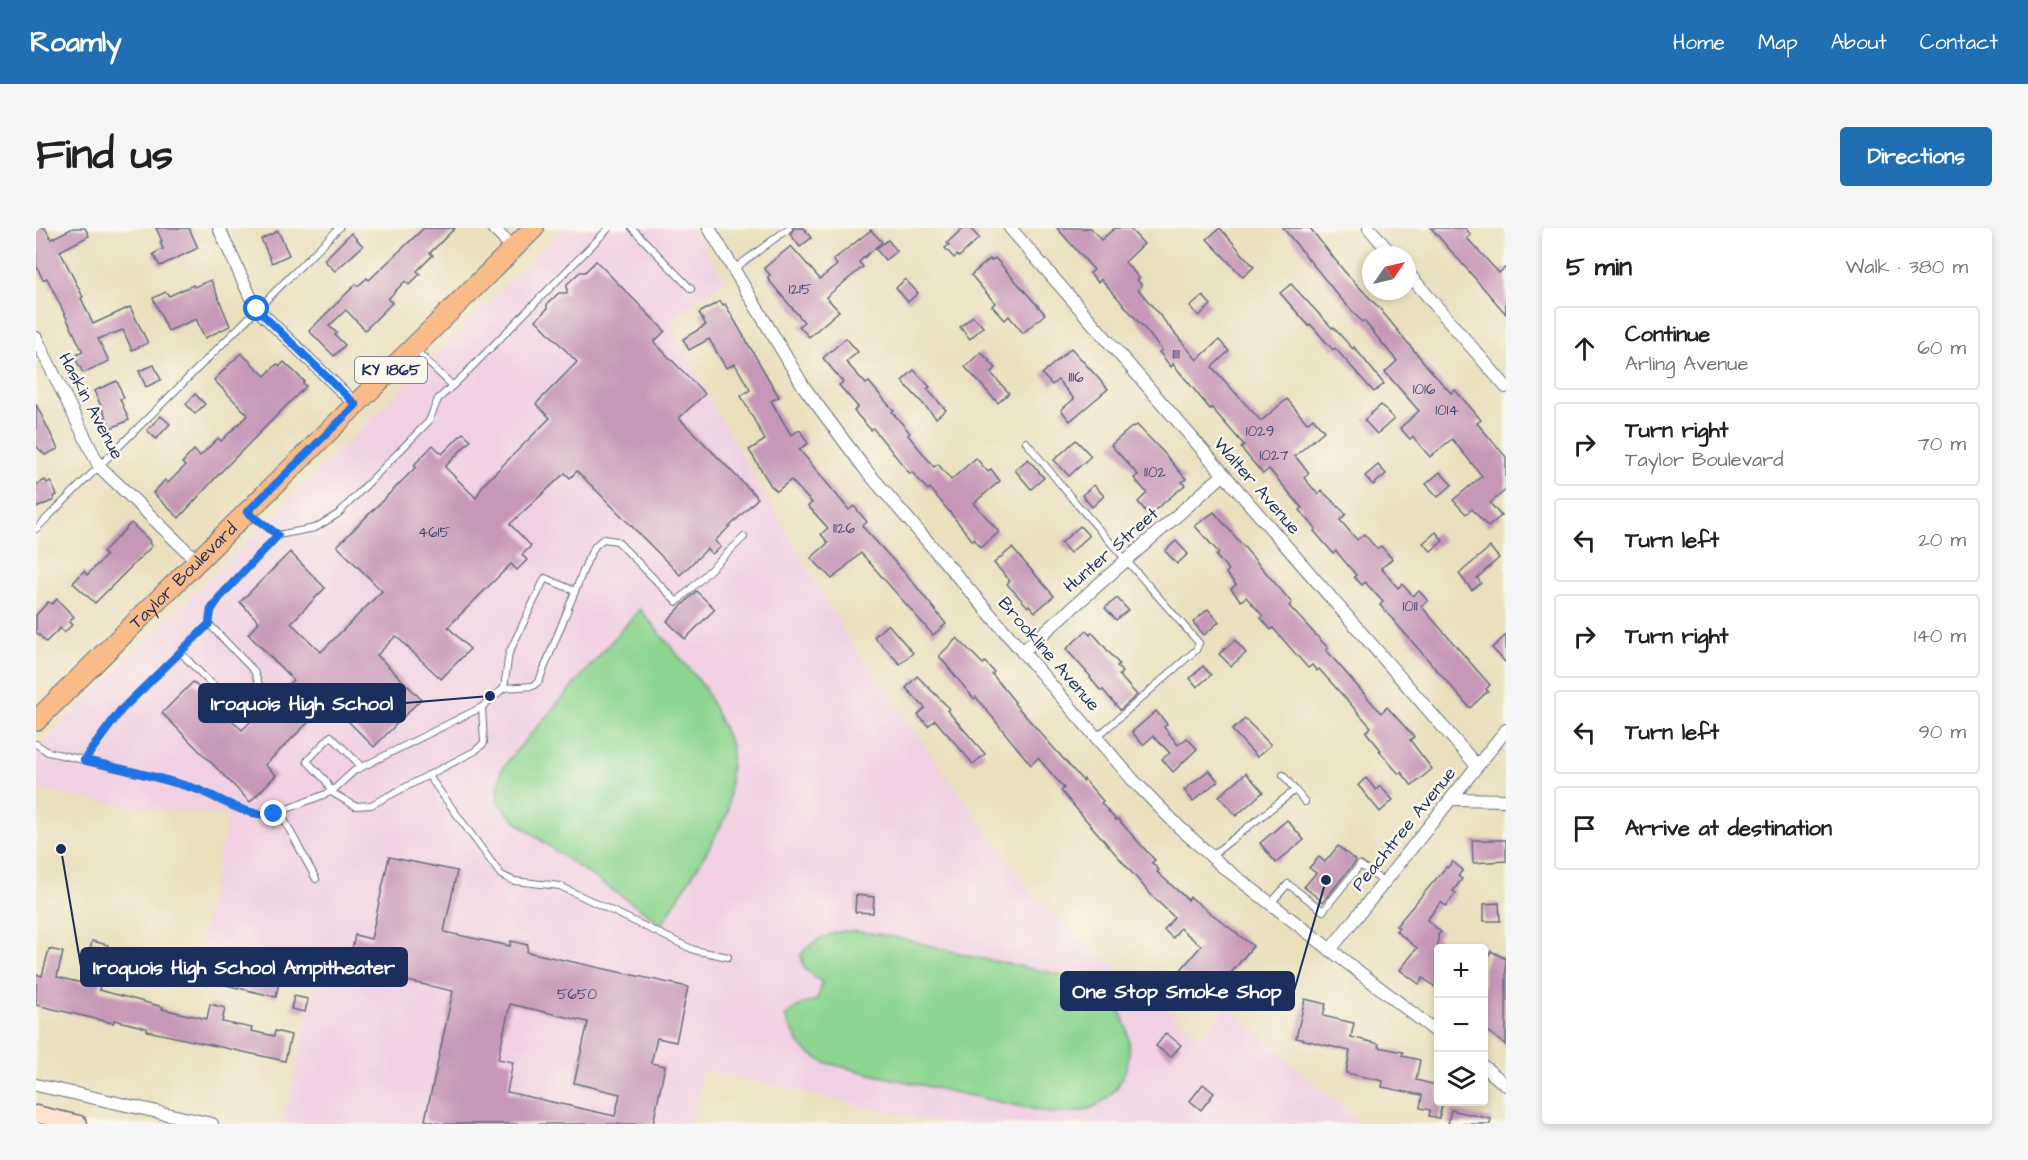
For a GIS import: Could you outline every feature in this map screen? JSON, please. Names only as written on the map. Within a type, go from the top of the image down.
[{"type":"main road","name":"Taylor Boulevard","points":[[36,720],[534,228]]},
{"type":"main road","points":[[36,1114],[79,1124]]},
{"type":"street","points":[[219,228],[257,309],[356,405]]},
{"type":"street","points":[[493,228],[514,249]]},
{"type":"street","name":"Brookline Avenue","points":[[709,228],[804,387],[865,470],[1133,780],[1211,856],[1434,1030]]},
{"type":"street","name":"Walter Avenue","points":[[1010,228],[1477,766]]},
{"type":"street","points":[[1369,228],[1384,246]]},
{"type":"street","points":[[1416,282],[1506,387]]},
{"type":"street","name":"Haskin Avenue","points":[[36,338],[99,466],[198,562]]},
{"type":"street","name":"Hunter Street","points":[[1022,652],[1223,475]]},
{"type":"street","name":"Peachtree Avenue","points":[[1330,950],[1506,730]]},
{"type":"street","points":[[1452,799],[1506,800]]},
{"type":"street","points":[[1488,1070],[1506,1085]]},
{"type":"street","points":[[36,1085],[212,1124]]},
{"type":"lane","points":[[84,760],[121,710],[209,624],[211,610],[219,598],[278,535],[315,528],[338,514],[429,421],[438,399],[609,228]]},
{"type":"lane","points":[[632,228],[691,289]]},
{"type":"lane","points":[[734,269],[789,228]]},
{"type":"lane","points":[[36,529],[336,229]]},
{"type":"lane","points":[[413,348],[452,385]]},
{"type":"lane","points":[[1026,442],[1075,502],[1199,643],[1196,650],[1096,738]]},
{"type":"lane","points":[[247,512],[278,535]]},
{"type":"lane","points":[[36,744],[48,752],[195,789],[252,813],[265,815],[280,812],[331,792],[354,771],[482,707],[504,688],[533,686],[539,681],[588,559],[595,546],[603,539],[617,541],[677,602],[744,537]]},
{"type":"lane","points":[[504,688],[509,653],[545,578],[575,591]]},
{"type":"lane","points":[[180,652],[236,703],[249,700],[260,687],[254,671],[209,624]]},
{"type":"lane","points":[[362,767],[331,736],[307,761],[326,780],[331,792],[355,806],[371,805],[475,751],[484,743],[482,707]]},
{"type":"lane","points":[[428,775],[501,874],[513,881],[560,886],[694,950],[728,957]]},
{"type":"lane","points":[[1283,775],[1305,802]]},
{"type":"lane","points":[[1211,856],[1295,790]]},
{"type":"lane","points":[[280,812],[316,879]]},
{"type":"lane","points":[[1270,903],[1288,884],[1323,910],[1360,864],[1384,882]]},
{"type":"shaded area","points":[[564,228],[692,228],[725,280],[670,321],[719,416],[851,643],[1037,901],[1201,1038],[1227,1005],[1361,1124],[942,1124],[703,1070],[690,1124],[283,1124],[317,977],[199,948],[228,816],[125,806],[36,789],[36,750]]},
{"type":"green space","points":[[640,609],[704,687],[732,747],[728,812],[709,848],[662,924],[533,834],[497,801],[501,771],[510,758]]},
{"type":"green space","points":[[844,931],[893,937],[1042,971],[1090,985],[1114,1002],[1123,1016],[1128,1032],[1129,1048],[1127,1065],[1121,1080],[1112,1093],[1094,1107],[1075,1112],[1050,1113],[823,1062],[807,1052],[799,1043],[785,1017],[799,1006],[817,1000],[822,983],[804,968],[801,955],[820,939]]},
{"type":"building","points":[[36,228],[45,228],[51,239],[73,228],[85,228],[89,236],[60,251],[83,297],[81,298],[93,324],[130,307],[148,343],[132,350],[123,330],[98,339],[109,361],[83,373],[74,356],[83,352],[47,278],[43,280],[36,265]]},
{"type":"building","points":[[156,228],[189,228],[198,248],[160,266],[153,254],[163,249]]},
{"type":"building","points":[[424,228],[455,228],[430,253],[433,255],[417,271],[420,274],[409,285],[405,281],[388,299],[392,303],[365,330],[346,310],[329,326],[345,345],[334,356],[309,331],[356,284],[358,286],[367,278],[369,280]]},
{"type":"building","points":[[794,228],[804,228],[811,238],[800,247],[790,234]]},
{"type":"building","points":[[963,228],[970,228],[979,238],[959,257],[957,255],[954,258],[945,248],[949,245],[947,243]]},
{"type":"building","points":[[1057,228],[1091,228],[1101,240],[1115,228],[1129,228],[1144,244],[1125,262],[1139,278],[1137,280],[1142,285],[1138,289],[1197,360],[1219,340],[1229,351],[1212,367],[1261,421],[1287,399],[1307,423],[1313,418],[1324,431],[1295,456],[1309,473],[1304,478],[1318,494],[1322,491],[1346,514],[1340,520],[1357,540],[1364,534],[1377,549],[1381,546],[1392,559],[1381,568],[1398,588],[1402,584],[1413,596],[1419,591],[1428,601],[1421,606],[1490,685],[1486,689],[1488,691],[1470,708],[1380,605],[1383,602],[1365,582],[1362,585],[1354,577],[1356,575],[1336,551],[1333,553],[1314,531],[1316,529],[1300,510],[1302,508],[1269,469],[1263,474],[1241,448],[1244,445],[1212,408],[1210,409],[1173,364],[1171,367],[1159,352],[1162,350],[1144,328],[1101,279],[1098,282],[1090,273],[1094,270]]},
{"type":"building","points":[[1220,228],[1254,267],[1243,277],[1207,239]]},
{"type":"building","points":[[1283,228],[1310,228],[1362,290],[1362,300],[1371,300],[1451,393],[1455,390],[1481,420],[1477,423],[1506,457],[1506,490],[1490,503],[1501,516],[1488,527],[1472,509],[1466,514],[1453,500],[1482,476],[1452,439],[1430,457],[1413,437],[1410,439],[1400,428],[1419,411],[1385,372],[1397,361],[1364,321],[1362,322]]},
{"type":"building","points":[[1431,228],[1465,228],[1471,235],[1467,238],[1499,273],[1506,267],[1506,314]]},
{"type":"building","points":[[871,230],[882,242],[859,262],[863,267],[826,297],[839,311],[809,337],[799,326],[804,322],[767,278],[770,275],[764,268],[791,246],[820,279],[837,265],[833,260]]},
{"type":"building","points":[[278,231],[289,255],[272,263],[261,239]]},
{"type":"building","points":[[351,233],[363,246],[335,271],[324,260]]},
{"type":"building","points":[[888,240],[897,251],[885,260],[876,249]]},
{"type":"building","points":[[995,258],[1045,314],[1023,333],[1009,316],[1005,320],[992,306],[995,303],[971,275],[990,259],[991,261]]},
{"type":"building","points":[[596,261],[665,331],[654,342],[705,394],[679,418],[758,498],[715,541],[721,547],[712,554],[707,549],[680,575],[577,471],[570,478],[565,473],[510,524],[531,546],[522,555],[527,560],[517,570],[511,564],[448,627],[470,649],[441,679],[396,636],[377,655],[421,699],[374,747],[329,702],[265,765],[276,775],[250,802],[162,713],[193,682],[242,730],[293,680],[248,634],[259,622],[240,602],[290,552],[325,588],[291,623],[321,652],[382,591],[337,546],[416,467],[414,465],[433,445],[442,454],[463,433],[471,440],[445,467],[476,498],[483,485],[550,418],[536,404],[577,362],[536,320],[547,309],[547,304],[559,293],[567,293],[567,284]]},
{"type":"building","points":[[905,279],[918,293],[908,302],[896,288]]},
{"type":"building","points":[[211,280],[230,326],[205,338],[196,319],[168,331],[153,298],[166,292],[169,296]]},
{"type":"building","points":[[1291,284],[1353,349],[1354,347],[1384,384],[1374,392],[1335,348],[1333,350],[1311,325],[1309,326],[1280,293]]},
{"type":"building","points":[[1203,296],[1211,305],[1199,316],[1190,307]]},
{"type":"building","points":[[720,301],[723,305],[725,304],[779,397],[771,401],[791,435],[800,430],[808,444],[799,449],[849,510],[854,506],[867,522],[862,526],[912,581],[946,624],[933,635],[861,553],[832,579],[811,558],[828,543],[821,534],[828,528],[808,506],[812,503],[791,480],[777,491],[771,486],[749,450],[765,440],[741,396],[750,390],[735,364],[726,368],[709,339],[689,350],[683,339],[706,325],[699,313]]},
{"type":"building","points":[[973,316],[983,327],[970,339],[960,327]]},
{"type":"building","points":[[846,338],[858,352],[846,362],[866,384],[869,382],[894,411],[892,412],[910,433],[908,435],[934,467],[938,464],[951,480],[976,458],[988,472],[991,469],[1000,481],[974,503],[999,532],[981,548],[930,488],[928,490],[912,472],[910,474],[873,428],[871,430],[854,411],[858,407],[839,385],[843,382],[823,358]]},
{"type":"building","points":[[1071,348],[1108,389],[1070,421],[1061,410],[1074,399],[1058,380],[1052,385],[1042,374]]},
{"type":"building","points":[[981,352],[996,368],[991,373],[1009,393],[998,403],[965,367]]},
{"type":"building","points":[[241,353],[265,376],[277,364],[280,366],[284,362],[304,381],[306,386],[179,518],[153,493],[165,480],[168,483],[185,466],[182,463],[194,450],[200,456],[218,438],[221,441],[248,415],[214,380]]},
{"type":"building","points":[[154,365],[161,380],[146,387],[139,371]]},
{"type":"building","points":[[914,370],[930,387],[927,389],[946,410],[936,418],[902,381]]},
{"type":"building","points":[[117,381],[124,398],[120,399],[129,420],[111,428],[94,391]]},
{"type":"building","points":[[195,394],[205,404],[195,414],[186,404]]},
{"type":"building","points":[[36,404],[58,449],[45,455],[36,446]]},
{"type":"building","points":[[1381,405],[1394,419],[1377,434],[1364,420]]},
{"type":"building","points":[[161,416],[170,424],[156,439],[147,430]]},
{"type":"building","points":[[1137,425],[1186,479],[1182,482],[1185,485],[1149,515],[1138,502],[1147,493],[1134,478],[1138,475],[1111,445]]},
{"type":"building","points":[[1076,440],[1091,456],[1069,476],[1054,460]]},
{"type":"building","points":[[1028,459],[1044,478],[1031,489],[1015,470]]},
{"type":"building","points":[[1378,465],[1386,474],[1373,485],[1365,476]]},
{"type":"building","points":[[1440,472],[1452,485],[1438,497],[1426,484]]},
{"type":"building","points":[[45,480],[47,483],[50,481],[57,495],[53,497],[54,500],[36,508],[36,485]]},
{"type":"building","points":[[1094,485],[1104,496],[1092,507],[1082,495]]},
{"type":"building","points":[[1214,512],[1292,603],[1289,606],[1328,648],[1326,650],[1381,713],[1387,707],[1414,737],[1410,740],[1432,769],[1412,786],[1379,751],[1381,750],[1366,732],[1371,727],[1319,669],[1317,671],[1312,665],[1308,668],[1273,628],[1271,630],[1261,618],[1263,616],[1246,597],[1241,601],[1231,589],[1236,585],[1226,573],[1229,570],[1216,556],[1219,553],[1195,526]]},
{"type":"building","points":[[131,523],[150,541],[152,546],[95,603],[73,583],[84,571],[87,575],[106,556],[103,552]]},
{"type":"building","points":[[1080,526],[1089,536],[1070,553],[1061,543]]},
{"type":"building","points":[[1436,532],[1443,541],[1431,551],[1423,543]]},
{"type":"building","points":[[1176,541],[1188,554],[1177,564],[1165,551]]},
{"type":"building","points":[[1490,547],[1499,558],[1477,578],[1481,583],[1472,590],[1459,574]]},
{"type":"building","points":[[1012,548],[1054,596],[1035,612],[1007,584],[1010,581],[994,563]]},
{"type":"building","points":[[696,591],[715,609],[685,639],[667,621]]},
{"type":"building","points":[[1117,598],[1128,610],[1116,620],[1105,608]]},
{"type":"building","points":[[57,599],[74,617],[69,622],[72,625],[64,633],[60,628],[46,642],[36,632],[36,615],[48,602],[52,604]]},
{"type":"building","points":[[1208,609],[1219,622],[1204,635],[1193,622]]},
{"type":"building","points":[[888,624],[913,653],[900,664],[874,637]]},
{"type":"building","points":[[1086,631],[1090,635],[1092,632],[1119,664],[1117,666],[1122,672],[1119,675],[1137,695],[1120,710],[1066,649]]},
{"type":"building","points":[[1506,635],[1506,663],[1492,648]]},
{"type":"building","points":[[957,638],[994,672],[992,674],[1014,703],[1083,781],[1084,779],[1116,820],[1118,819],[1155,860],[1152,863],[1159,870],[1157,872],[1188,900],[1190,897],[1253,946],[1211,998],[1179,972],[1201,946],[1180,928],[1173,938],[1164,930],[1174,917],[1153,897],[1061,791],[1064,788],[1038,758],[1031,765],[976,697],[974,699],[939,656]]},
{"type":"building","points":[[1235,640],[1246,653],[1231,666],[1219,654]]},
{"type":"building","points":[[1203,666],[1211,675],[1197,687],[1190,678]]},
{"type":"building","points":[[917,676],[949,708],[947,710],[985,754],[973,764],[935,720],[928,726],[918,715],[925,708],[906,688]]},
{"type":"building","points":[[1156,711],[1167,724],[1164,727],[1178,745],[1187,738],[1197,749],[1173,772],[1162,759],[1170,753],[1153,736],[1143,745],[1132,732]]},
{"type":"building","points":[[1245,719],[1271,745],[1257,757],[1232,730]]},
{"type":"building","points":[[1209,770],[1218,781],[1193,801],[1184,790]]},
{"type":"building","points":[[1246,773],[1263,792],[1236,816],[1219,796]]},
{"type":"building","points":[[1366,778],[1376,790],[1380,786],[1393,800],[1380,812],[1358,785]]},
{"type":"building","points":[[1287,820],[1304,840],[1276,863],[1260,843]]},
{"type":"building","points":[[1472,840],[1506,840],[1506,861],[1473,863]]},
{"type":"building","points":[[1338,846],[1356,861],[1323,902],[1304,887],[1316,873],[1309,868],[1319,857],[1325,862]]},
{"type":"building","points":[[389,857],[457,871],[444,932],[510,946],[511,941],[528,945],[527,952],[688,987],[676,1042],[657,1038],[651,1063],[665,1066],[653,1124],[441,1124],[425,1120],[453,991],[348,968],[355,935],[371,939]],"holes":[[[510,1004],[588,1022],[574,1083],[620,1094],[615,1116],[507,1092],[513,1062],[498,1059]]]},
{"type":"building","points":[[1453,862],[1463,870],[1458,876],[1462,879],[1453,891],[1456,893],[1446,906],[1441,902],[1427,920],[1441,932],[1438,935],[1438,944],[1434,944],[1434,986],[1423,978],[1419,984],[1400,970],[1417,948],[1396,931],[1399,928],[1396,926]]},
{"type":"building","points":[[856,895],[874,897],[873,913],[855,912]]},
{"type":"building","points":[[1499,903],[1500,921],[1484,921],[1484,904]]},
{"type":"building","points":[[92,941],[108,945],[99,990],[163,1007],[162,1009],[207,1019],[210,1004],[225,1008],[222,1022],[252,1028],[251,1031],[274,1036],[275,1031],[291,1035],[285,1061],[147,1031],[147,1028],[114,1020],[113,1023],[36,1005],[36,974],[42,976],[49,949],[63,952],[57,977],[86,984],[92,960],[88,959]]},
{"type":"building","points":[[139,951],[279,982],[276,997],[209,981],[208,985],[135,968]]},
{"type":"building","points":[[1491,951],[1506,959],[1506,1045],[1488,1031],[1488,957]]},
{"type":"building","points":[[294,996],[308,999],[305,1012],[291,1009]]},
{"type":"building","points":[[1305,999],[1326,1004],[1323,1016],[1354,1023],[1351,1037],[1379,1044],[1378,1047],[1403,1052],[1402,1056],[1420,1060],[1416,1080],[1434,1084],[1434,1106],[1442,1106],[1439,1118],[1429,1116],[1430,1110],[1420,1108],[1422,1095],[1382,1087],[1383,1081],[1346,1073],[1350,1051],[1296,1038]]},
{"type":"building","points":[[1166,1033],[1181,1045],[1171,1057],[1156,1046]]},
{"type":"building","points":[[1203,1084],[1214,1093],[1201,1110],[1190,1101]]},
{"type":"building","points":[[1451,1110],[1491,1119],[1490,1124],[1448,1124]]},
{"type":"place","name":"Iroquois High School","points":[[490,696]]},
{"type":"place","name":"Iroquois High School Ampitheater","points":[[61,849]]},
{"type":"place","name":"One Stop Smoke Shop","points":[[1326,880]]},
{"type":"route","points":[[257,309],[356,405],[247,512],[278,535],[219,598],[211,610],[209,624],[121,710],[84,760],[195,789],[252,813],[274,814]]}]
